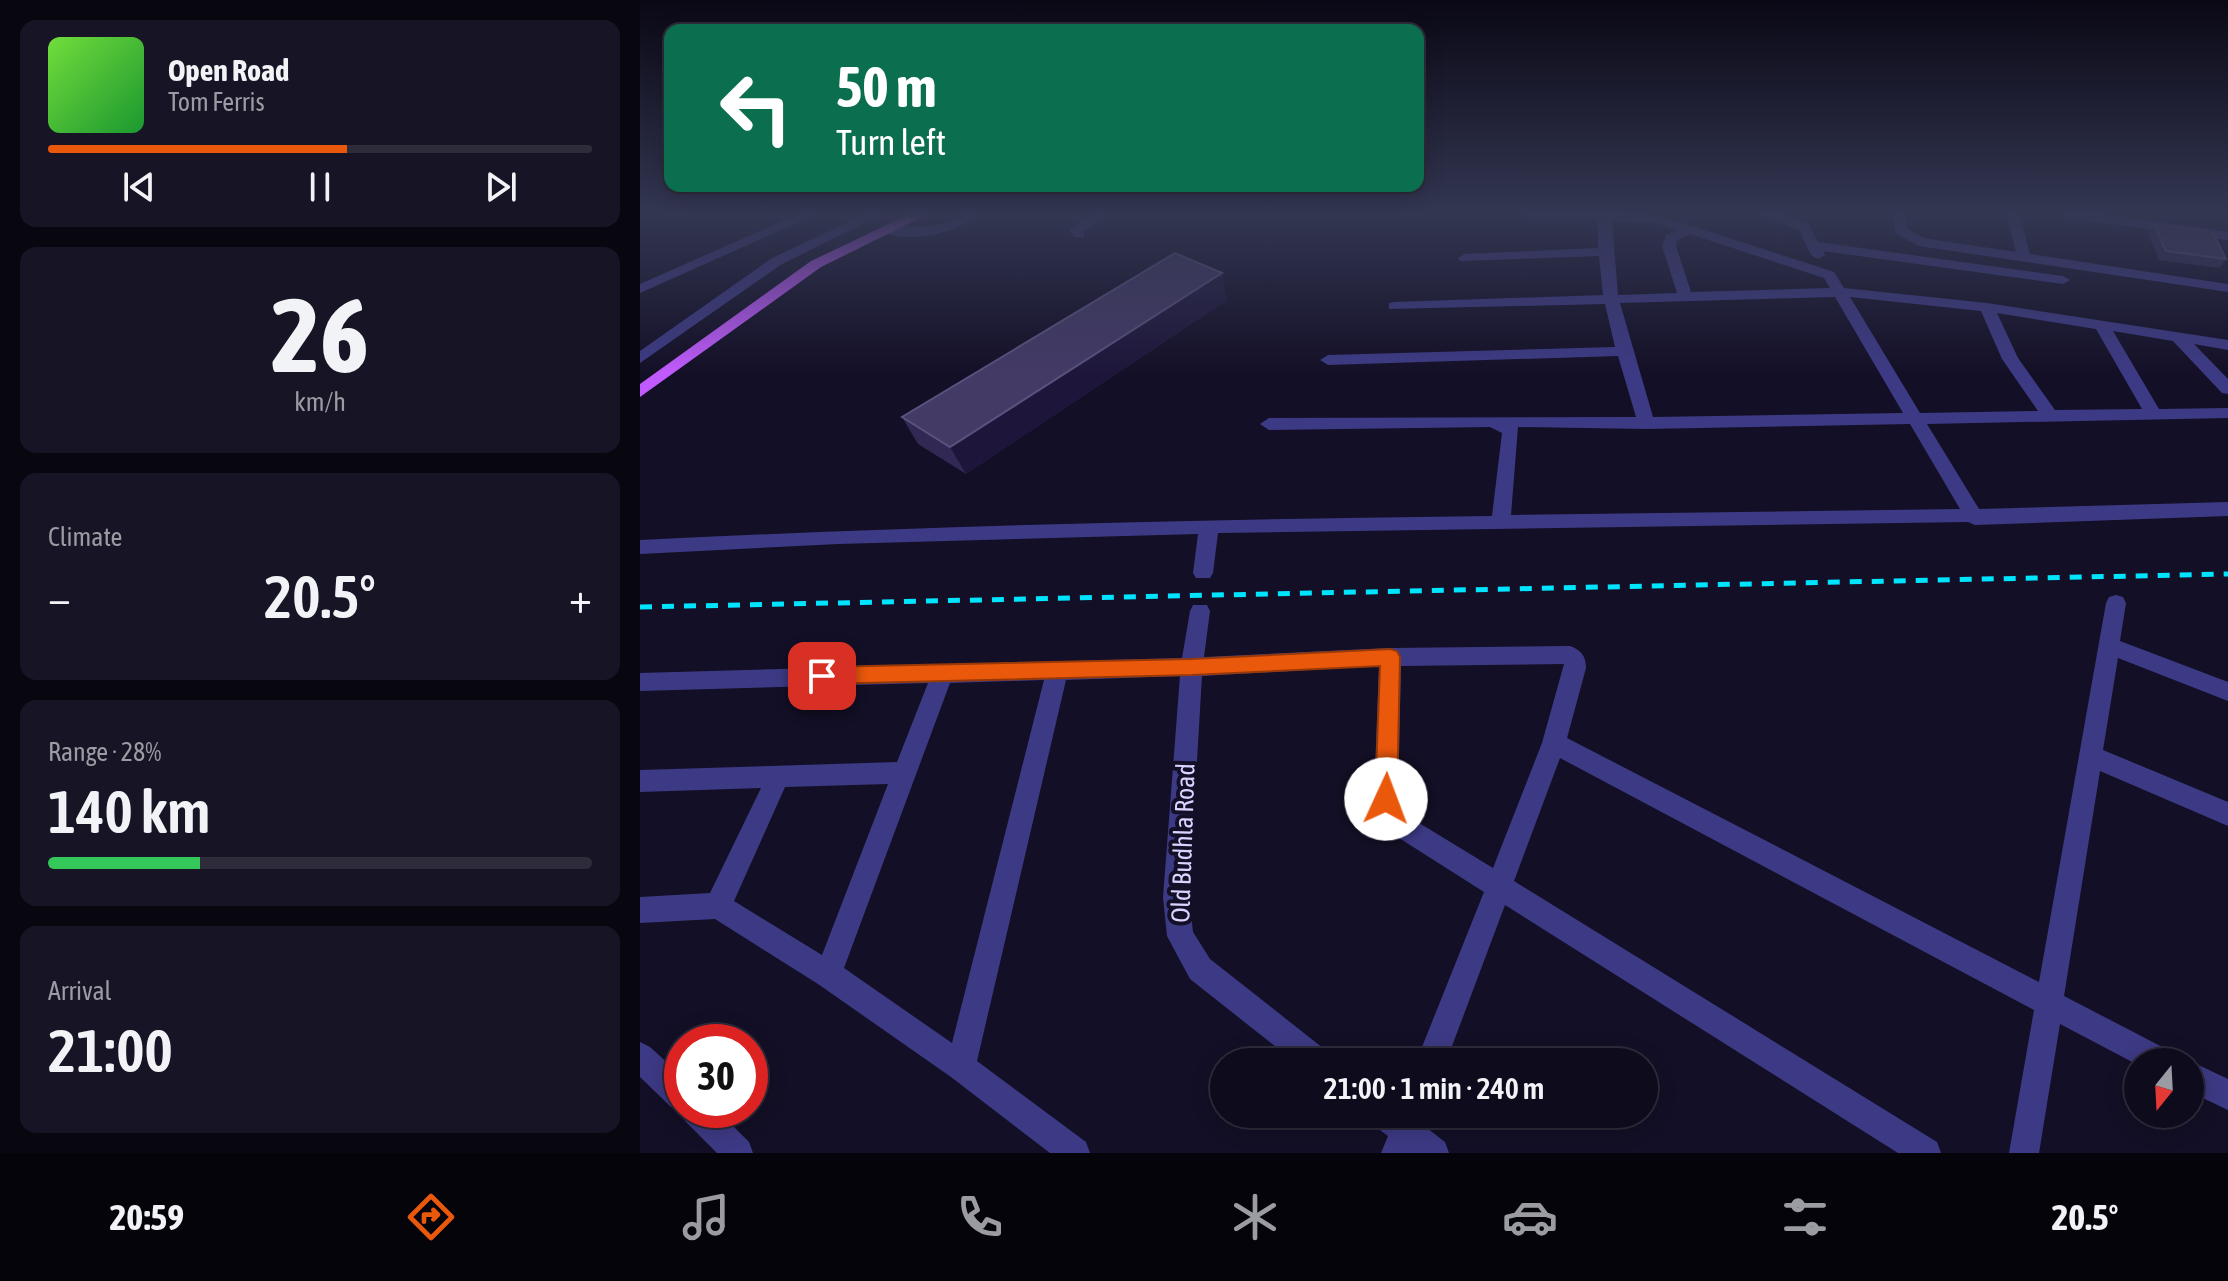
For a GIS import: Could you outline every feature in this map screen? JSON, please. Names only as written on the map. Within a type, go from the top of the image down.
[{"type":"main road","points":[[640,377],[795,267]]},
{"type":"main road","points":[[640,392],[812,267]]},
{"type":"street","points":[[640,289],[690,267]]},
{"type":"street","points":[[640,358],[769,267]]},
{"type":"street","points":[[1606,267],[1624,351],[1646,423]]},
{"type":"street","points":[[1676,267],[1685,295]]},
{"type":"street","points":[[1804,267],[1829,275]]},
{"type":"street","points":[[1824,267],[1975,518]]},
{"type":"street","points":[[1959,267],[2063,280]]},
{"type":"street","points":[[2074,267],[2228,288]]},
{"type":"street","points":[[1394,306],[1842,292],[1907,296],[2228,345]]},
{"type":"street","points":[[1987,307],[2010,359],[2049,414]]},
{"type":"street","points":[[2102,325],[2152,412]]},
{"type":"street","points":[[2179,338],[2228,389]]},
{"type":"street","points":[[1328,360],[1624,351]]},
{"type":"street","points":[[1269,424],[1493,421],[1646,423],[2228,413]]},
{"type":"street","points":[[1493,421],[1511,430],[1501,521]]},
{"type":"street","points":[[640,547],[1209,526],[1975,518],[2228,509]]},
{"type":"street","points":[[1203,573],[1209,526]]},
{"type":"street","points":[[2024,1153],[2116,603]]},
{"type":"street","name":"Old Budhla Road","points":[[1200,611],[1192,667],[1176,897],[1180,936],[1200,969],[1300,1048]]},
{"type":"street","points":[[2109,646],[2228,692]]},
{"type":"street","points":[[640,682],[1192,667],[1390,657],[1570,655],[1575,660],[1575,668],[1554,743],[1436,1048]]},
{"type":"street","points":[[1390,657],[1386,799],[1397,823],[1926,1153]]},
{"type":"street","points":[[961,1067],[1058,669]]},
{"type":"street","points":[[828,974],[943,672]]},
{"type":"street","points":[[1554,743],[2134,1048]]},
{"type":"street","points":[[2091,756],[2228,814]]},
{"type":"street","points":[[640,781],[906,773]]},
{"type":"street","points":[[718,906],[779,775]]},
{"type":"street","points":[[640,910],[718,906],[828,974],[961,1067],[1066,1150]]},
{"type":"street","points":[[640,1057],[664,1079]]},
{"type":"street","points":[[2204,1083],[2228,1095]]},
{"type":"street","points":[[714,1128],[738,1153]]},
{"type":"street","points":[[1399,1128],[1434,1153]]},
{"type":"building","points":[[1152,267],[1207,267],[1222,273],[950,447],[902,417]]},
{"type":"railway","points":[[640,607],[2228,574]]},
{"type":"route","points":[[822,676],[1192,667],[1390,657],[1386,799]]}]
